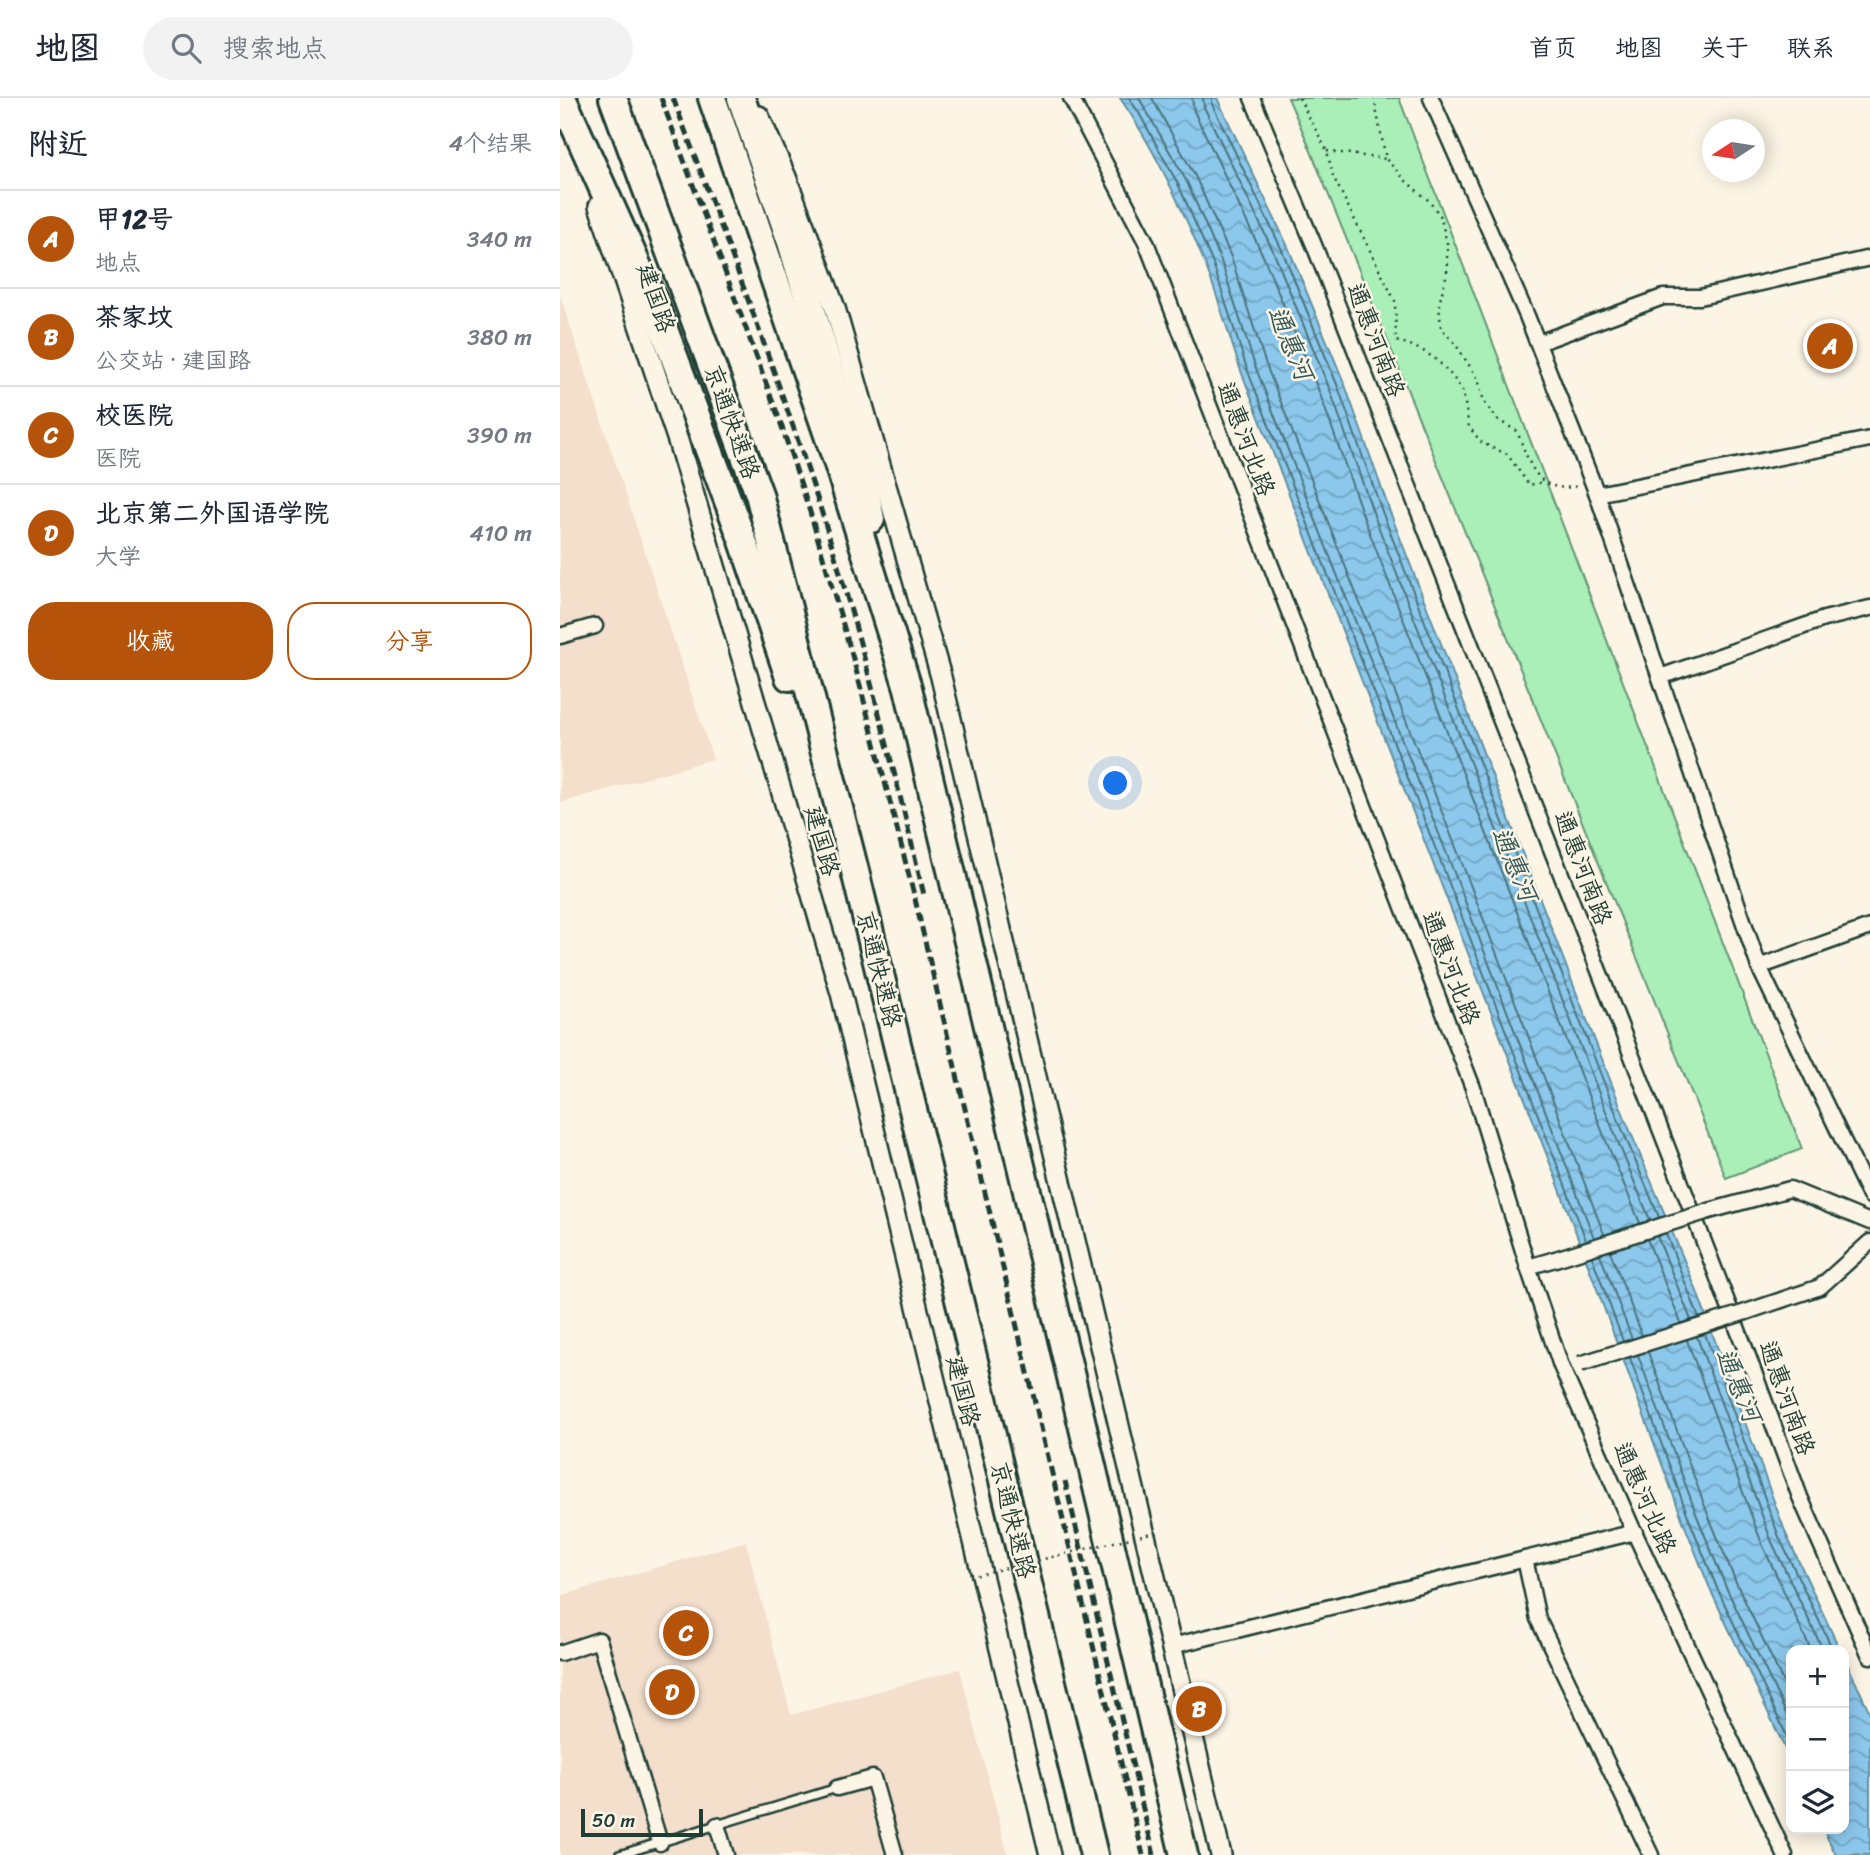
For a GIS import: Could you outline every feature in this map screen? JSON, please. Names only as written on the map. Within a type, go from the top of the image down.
[{"type":"highway","name":"京通快速路","points":[[613,98],[758,494],[854,867],[1094,1855]]},
{"type":"highway","points":[[712,98],[838,464],[908,688]]},
{"type":"highway","points":[[741,98],[791,243],[863,480],[908,688],[1184,1855]]},
{"type":"highway","points":[[563,100],[653,300],[743,541],[854,867]]},
{"type":"main road","points":[[751,98],[786,177],[835,308],[941,677],[1221,1855]]},
{"type":"main road","name":"建国路","points":[[563,100],[678,441],[841,993],[1050,1855]]},
{"type":"street","name":"通惠河北路","points":[[1071,98],[1151,254],[1468,1076],[1561,1366],[1785,1855]]},
{"type":"street","name":"通惠河南路","points":[[1252,98],[1314,245],[1589,945],[1800,1497],[1870,1656]]},
{"type":"street","points":[[1430,98],[1538,343],[1595,489],[1759,967],[1870,1196]]},
{"type":"street","points":[[1538,343],[1663,298],[1700,298],[1870,258]]},
{"type":"street","points":[[1595,489],[1870,439]]},
{"type":"street","points":[[1660,677],[1824,619],[1870,608]]},
{"type":"street","points":[[560,636],[595,626]]},
{"type":"street","points":[[1759,967],[1870,928]]},
{"type":"street","points":[[1528,1267],[1790,1189],[1870,1222]]},
{"type":"street","points":[[1561,1366],[1580,1364],[1819,1287],[1870,1242]]},
{"type":"street","points":[[1172,1646],[1635,1532]]},
{"type":"street","points":[[1525,1559],[1538,1619],[1651,1855]]},
{"type":"street","points":[[560,1653],[599,1640],[660,1843]]},
{"type":"street","points":[[838,1788],[873,1778],[895,1855]]},
{"type":"street","points":[[717,1825],[726,1855]]},
{"type":"lane","points":[[619,1855],[838,1788]]},
{"type":"path","points":[[1299,98],[1327,151],[1333,176],[1395,301],[1396,341],[1408,344],[1438,361],[1453,377],[1463,392],[1469,427],[1482,443],[1507,454],[1528,485],[1543,482],[1559,487],[1595,489]]},
{"type":"path","points":[[1374,98],[1386,159],[1440,215],[1447,243],[1447,273],[1439,304],[1441,328],[1454,342],[1478,379],[1484,402],[1498,420],[1517,431],[1530,464],[1543,482]]},
{"type":"path","points":[[1327,151],[1386,159]]},
{"type":"path","points":[[970,1577],[1159,1531]]},
{"type":"shaded area","points":[[560,295],[713,759],[560,803]]},
{"type":"shaded area","points":[[746,1541],[791,1715],[960,1669],[1008,1855],[560,1855],[560,1596]]},
{"type":"green space","points":[[1288,98],[1399,98],[1802,1149],[1726,1178]]},
{"type":"water","name":"通惠河","points":[[1120,98],[1217,98],[1288,247],[1345,385],[1390,512],[1628,1126],[1696,1289],[1786,1534],[1838,1645],[1786,1645],[1786,1750],[1711,1591],[1683,1521],[1555,1176],[1241,371],[1205,264],[1145,137]]},
{"type":"water","points":[[1849,1668],[1870,1713],[1870,1855],[1836,1855],[1826,1834],[1849,1834]]},
{"type":"railway","points":[[661,98],[780,421],[854,662],[914,895],[1143,1855]]},
{"type":"railway","points":[[673,98],[767,353],[820,507],[849,603],[924,895]]},
{"type":"railway","points":[[1065,1481],[1154,1855]]},
{"type":"place","name":"甲12号","points":[[1830,346]]},
{"type":"place","name":"校医院","points":[[686,1633]]},
{"type":"place","name":"北京第二外国语学院","points":[[672,1692]]},
{"type":"place","name":"茶家坟","points":[[1199,1709]]}]
